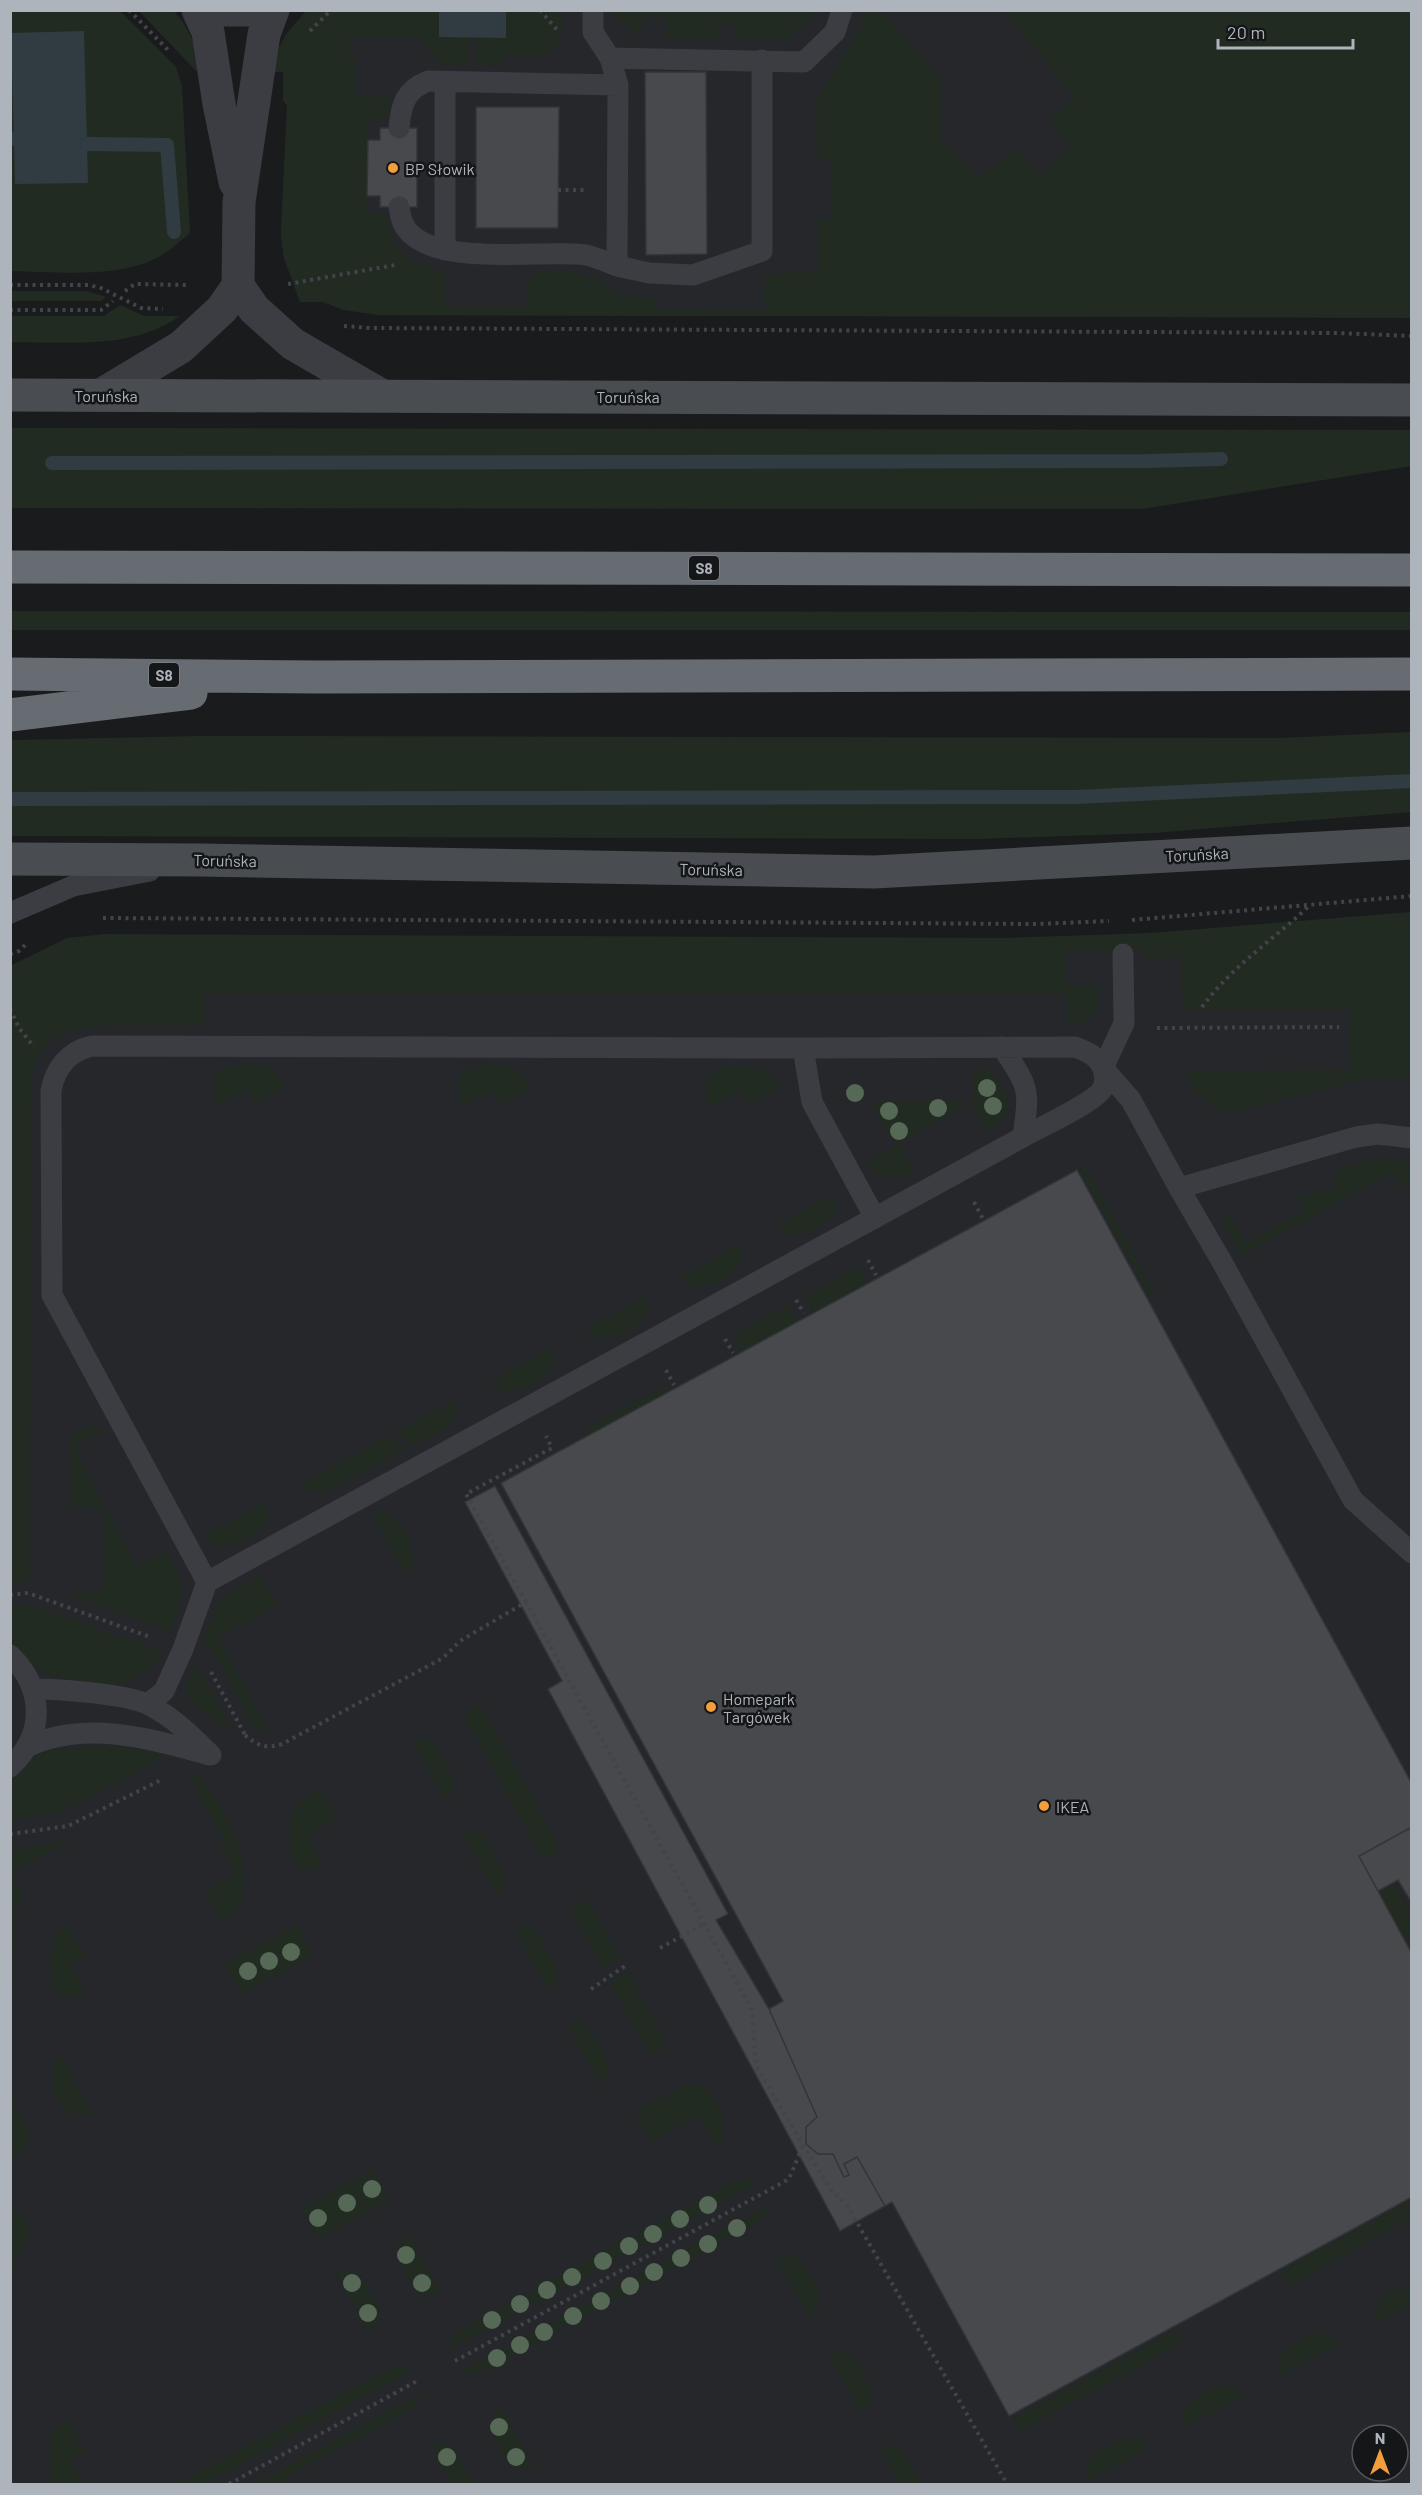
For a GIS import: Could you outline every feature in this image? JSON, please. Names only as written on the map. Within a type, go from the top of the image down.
[{"type":"highway","name":"S8","points":[[10,567],[1405,570]]},
{"type":"highway","name":"S8","points":[[10,674],[318,677],[1412,674]]},
{"type":"highway","points":[[10,715],[318,677]]},
{"type":"main road","name":"Toruńska","points":[[10,395],[1412,400]]},
{"type":"main road","name":"Toruńska","points":[[10,859],[202,860],[874,872],[1412,843]]},
{"type":"street","points":[[198,10],[208,32],[219,104],[239,202]]},
{"type":"street","points":[[225,10],[254,10]]},
{"type":"street","points":[[101,395],[181,347],[222,309],[238,286],[239,202],[264,34],[273,10]]},
{"type":"street","points":[[238,286],[254,309],[293,344],[381,395]]},
{"type":"lane","points":[[593,10],[593,32],[610,58],[618,85],[616,266]]},
{"type":"lane","points":[[610,58],[804,62],[835,32],[842,10]]},
{"type":"lane","points":[[399,207],[404,225],[415,238],[445,250],[495,255],[586,255],[616,266],[649,273],[693,275],[762,251],[762,60]]},
{"type":"lane","points":[[399,128],[404,100],[410,91],[428,81],[618,85]]},
{"type":"lane","points":[[445,82],[445,250]]},
{"type":"lane","points":[[10,913],[73,886],[202,860]]},
{"type":"lane","points":[[148,1704],[164,1692],[183,1649],[207,1582],[1092,1099],[1102,1089],[1105,1082],[1103,1068],[1123,1028],[1125,1017],[1123,954]]},
{"type":"lane","points":[[207,1582],[52,1295],[51,1091],[57,1071],[71,1054],[80,1048],[92,1046],[1075,1047],[1095,1056],[1131,1100],[1353,1500],[1412,1553]]},
{"type":"lane","points":[[1002,1047],[1023,1076],[1026,1085],[1028,1103],[1023,1137]]},
{"type":"lane","points":[[803,1048],[812,1102],[875,1218]]},
{"type":"lane","points":[[1179,1188],[1356,1137],[1378,1134],[1412,1138]]},
{"type":"lane","points":[[10,1655],[28,1676],[34,1689],[37,1709],[35,1728],[27,1747],[10,1767]]},
{"type":"lane","points":[[27,1747],[44,1739],[71,1734],[107,1733],[141,1736],[211,1755],[181,1725],[148,1704],[113,1696],[34,1689]]},
{"type":"path","points":[[540,10],[560,35]]},
{"type":"path","points":[[285,285],[410,263],[415,238]]},
{"type":"path","points":[[125,291],[135,284],[190,285]]},
{"type":"path","points":[[10,285],[89,285],[101,288],[141,308],[169,309]]},
{"type":"path","points":[[10,310],[101,310],[113,301]]},
{"type":"path","points":[[343,325],[382,328],[1336,333],[1412,336]]},
{"type":"path","points":[[1131,920],[1412,896]]},
{"type":"path","points":[[1202,1007],[1217,986],[1235,968],[1288,926],[1309,905]]},
{"type":"path","points":[[100,918],[1036,924],[1119,920]]},
{"type":"path","points":[[10,954],[19,951],[32,938]]},
{"type":"path","points":[[10,1009],[25,1039],[57,1071]]},
{"type":"path","points":[[1123,1028],[1339,1027]]},
{"type":"path","points":[[865,1255],[876,1275]]},
{"type":"path","points":[[793,1294],[804,1313]]},
{"type":"path","points":[[722,1333],[733,1353]]},
{"type":"path","points":[[663,1364],[674,1385]]},
{"type":"path","points":[[543,1430],[552,1448],[466,1494],[706,1923],[752,2010],[756,2066],[830,2189],[847,2205],[1007,2484]]},
{"type":"path","points":[[10,1595],[28,1593],[154,1639]]},
{"type":"path","points":[[208,1667],[245,1735],[254,1743],[268,1748],[282,1744],[443,1658],[460,1641],[526,1602]]},
{"type":"path","points":[[234,1740],[245,1735]]},
{"type":"path","points":[[10,1834],[68,1826],[172,1774]]},
{"type":"path","points":[[660,1948],[706,1923]]},
{"type":"path","points":[[591,1989],[605,1977],[625,1966]]},
{"type":"path","points":[[455,2361],[789,2178],[805,2145]]},
{"type":"path","points":[[229,2484],[417,2381]]},
{"type":"shaded area","points":[[11,11],[120,11],[176,67],[182,86],[190,233],[164,254],[144,263],[107,271],[67,273],[11,271]]},
{"type":"shaded area","points":[[139,11],[174,11],[192,39],[200,71],[196,71]]},
{"type":"shaded area","points":[[306,11],[1198,11],[1284,317],[379,315],[344,310],[323,302],[300,302],[284,258],[281,234],[287,106],[283,100],[283,72],[279,47],[287,33]]},
{"type":"shaded area","points":[[306,11],[439,11],[439,37],[469,37],[469,65],[440,65],[418,37],[349,37],[349,54],[355,55],[356,96],[389,97],[388,120],[367,121],[368,214],[387,214],[393,237],[404,254],[422,265],[445,271],[445,306],[528,307],[528,282],[538,272],[549,271],[574,272],[601,283],[618,295],[657,300],[657,310],[766,312],[763,296],[767,278],[782,273],[817,272],[817,218],[832,220],[832,159],[817,158],[816,101],[861,27],[866,11],[881,11],[941,80],[941,141],[977,176],[990,170],[1016,149],[1040,175],[1071,147],[1048,120],[1075,98],[1004,11],[1411,11],[1411,318],[379,315],[344,310],[323,302],[300,302],[284,258],[281,234],[287,106],[283,100],[283,72],[272,72],[280,47]]},
{"type":"shaded area","points":[[439,11],[506,11],[506,38],[439,37]]},
{"type":"shaded area","points":[[506,11],[564,11],[560,39],[549,53],[502,56],[501,65],[476,65],[477,37],[506,38]]},
{"type":"shaded area","points":[[613,11],[817,11],[810,21],[792,32],[794,38],[789,39],[737,39],[735,24],[717,25],[718,39],[668,39],[667,18],[642,18],[642,38],[628,29]]},
{"type":"shaded area","points":[[84,31],[88,183],[15,184],[11,33]]},
{"type":"shaded area","points":[[10,291],[87,291],[106,297],[101,301],[11,301]]},
{"type":"shaded area","points":[[120,305],[144,316],[180,316],[161,327],[120,339],[76,343],[11,342],[11,316],[104,316]]},
{"type":"shaded area","points":[[10,428],[1411,430],[1412,466],[1142,509],[11,508]]},
{"type":"shaded area","points":[[11,611],[1411,612],[1412,630],[11,630]]},
{"type":"shaded area","points":[[1411,732],[1411,812],[1154,833],[975,839],[11,836],[11,740],[199,736],[1281,738]]},
{"type":"shaded area","points":[[1411,912],[1411,1080],[1365,1079],[1234,1112],[1217,1109],[1203,1100],[1193,1087],[1186,1071],[1350,1070],[1349,1009],[1183,1009],[1181,958],[1147,959],[1147,950],[1065,952],[1067,986],[1100,985],[1100,993],[1093,1014],[1083,1022],[1068,1027],[1067,993],[203,993],[203,1026],[116,1026],[83,1028],[68,1032],[55,1039],[45,1049],[36,1063],[31,1082],[30,1581],[11,1582],[10,966],[67,938],[105,934],[1002,938],[1150,933]]},
{"type":"shaded area","name":"Homepark Targówek","points":[[1155,945],[1411,965],[1411,2484],[11,2484],[11,979]]},
{"type":"shaded area","points":[[232,1066],[263,1066],[275,1072],[285,1087],[256,1103],[248,1089],[218,1105],[213,1088],[219,1071]]},
{"type":"shaded area","points":[[472,1067],[508,1067],[522,1074],[528,1080],[531,1088],[501,1104],[493,1089],[464,1105],[459,1094],[458,1083],[462,1074]]},
{"type":"shaded area","points":[[974,1067],[995,1077],[1007,1095],[1005,1115],[999,1124],[988,1131],[971,1102],[898,1143],[914,1172],[894,1178],[882,1176],[866,1163],[896,1146],[872,1102],[973,1101]]},
{"type":"shaded area","points":[[720,1068],[762,1068],[774,1079],[779,1088],[749,1104],[741,1090],[712,1106],[707,1095],[706,1084],[710,1075]]},
{"type":"shaded area","points":[[1387,1158],[1411,1163],[1411,1193],[1389,1174],[1241,1256],[1223,1223],[1229,1215],[1245,1244],[1304,1211],[1296,1197],[1337,1187],[1336,1175],[1346,1167],[1360,1162]]},
{"type":"shaded area","points":[[1084,1164],[1157,1297],[1151,1300],[1079,1167]]},
{"type":"shaded area","points":[[824,1199],[831,1199],[839,1203],[836,1211],[811,1231],[792,1235],[783,1232],[777,1225]]},
{"type":"shaded area","points":[[740,1244],[742,1254],[740,1262],[735,1271],[726,1277],[706,1286],[697,1287],[688,1285],[681,1277]]},
{"type":"shaded area","points":[[860,1266],[869,1283],[814,1313],[805,1296]]},
{"type":"shaded area","points":[[645,1297],[648,1306],[645,1318],[632,1329],[616,1337],[600,1338],[592,1335],[586,1329]]},
{"type":"shaded area","points":[[788,1305],[798,1322],[742,1352],[733,1335]]},
{"type":"shaded area","points":[[550,1348],[552,1357],[550,1366],[538,1380],[510,1391],[501,1391],[491,1381]]},
{"type":"shaded area","points":[[663,1386],[666,1393],[590,1434],[587,1428]]},
{"type":"shaded area","points":[[455,1400],[457,1409],[455,1417],[451,1423],[436,1434],[412,1446],[396,1432]]},
{"type":"shaded area","points":[[93,1424],[104,1431],[73,1447],[137,1567],[167,1551],[178,1574],[182,1591],[181,1599],[170,1632],[69,1594],[69,1591],[103,1591],[104,1507],[70,1507],[71,1438],[73,1434]]},
{"type":"shaded area","points":[[389,1436],[405,1450],[324,1493],[310,1492],[300,1484]]},
{"type":"shaded area","points":[[264,1504],[267,1520],[255,1533],[238,1543],[221,1547],[205,1535]]},
{"type":"shaded area","points":[[379,1512],[393,1518],[405,1532],[409,1541],[414,1559],[413,1566],[404,1573],[372,1514]]},
{"type":"shaded area","points":[[261,1575],[277,1605],[218,1637],[269,1733],[256,1729],[211,1648],[202,1645],[212,1618],[222,1601],[236,1589]]},
{"type":"shaded area","points":[[28,1604],[163,1652],[156,1663],[145,1672],[119,1683],[84,1682],[49,1675],[33,1665],[23,1655],[11,1637],[11,1607]]},
{"type":"shaded area","points":[[196,1663],[229,1725],[224,1728],[189,1700],[187,1686]]},
{"type":"shaded area","points":[[480,1704],[558,1844],[557,1853],[549,1857],[540,1854],[465,1717],[468,1709]]},
{"type":"shaded area","points":[[422,1738],[434,1742],[454,1780],[453,1792],[445,1800],[412,1740]]},
{"type":"shaded area","points":[[119,1745],[165,1756],[63,1811],[11,1821],[11,1782],[37,1756],[48,1750]]},
{"type":"shaded area","points":[[193,1774],[206,1786],[230,1825],[244,1872],[243,1893],[236,1910],[221,1921],[205,1891],[236,1874],[219,1844],[224,1840],[189,1775]]},
{"type":"shaded area","points":[[319,1790],[336,1819],[307,1835],[323,1866],[306,1870],[296,1863],[293,1856],[290,1819],[300,1802]]},
{"type":"shaded area","points":[[472,1832],[484,1835],[505,1875],[505,1885],[496,1894],[464,1835]]},
{"type":"shaded area","points":[[73,1839],[11,1873],[11,1850]]},
{"type":"shaded area","points":[[11,1875],[23,1897],[20,1906],[14,1910],[11,2042]]},
{"type":"shaded area","points":[[1394,1882],[1411,1914],[1411,1954],[1378,1891]]},
{"type":"shaded area","points":[[581,1901],[590,1903],[620,1959],[603,1968],[573,1914],[573,1907]]},
{"type":"shaded area","points":[[297,1924],[313,1955],[241,1994],[225,1964]]},
{"type":"shaded area","points":[[68,1926],[85,1956],[71,1965],[87,1993],[74,1998],[60,1996],[56,1991],[51,1967],[54,1941],[59,1932]]},
{"type":"shaded area","points":[[523,1927],[535,1929],[558,1970],[557,1981],[548,1990],[516,1930]]},
{"type":"shaded area","points":[[628,1972],[665,2041],[664,2048],[652,2054],[647,2050],[610,1982]]},
{"type":"shaded area","points":[[579,2022],[595,2038],[604,2055],[609,2071],[608,2077],[600,2084],[567,2025]]},
{"type":"shaded area","points":[[61,2055],[92,2114],[79,2115],[68,2112],[54,2094],[52,2071],[55,2061]]},
{"type":"shaded area","points":[[687,2084],[703,2086],[714,2099],[724,2123],[721,2139],[715,2145],[699,2116],[651,2142],[635,2112]]},
{"type":"shaded area","points":[[11,2095],[28,2129],[29,2136],[25,2151],[12,2156]]},
{"type":"shaded area","points":[[373,2170],[390,2200],[318,2239],[301,2209]]},
{"type":"shaded area","points":[[746,2179],[757,2183],[449,2350],[452,2337],[460,2330],[734,2181]]},
{"type":"shaded area","points":[[1411,2200],[1411,2218],[1289,2286],[1281,2271]]},
{"type":"shaded area","points":[[767,2206],[764,2215],[757,2222],[482,2371],[473,2374],[462,2371]]},
{"type":"shaded area","points":[[11,2212],[25,2218],[29,2231],[11,2273]]},
{"type":"shaded area","points":[[408,2234],[441,2294],[424,2296],[407,2276],[400,2262],[398,2250],[400,2243]]},
{"type":"shaded area","points":[[785,2255],[799,2259],[820,2298],[816,2311],[809,2317],[776,2258]]},
{"type":"shaded area","points":[[345,2271],[360,2275],[379,2308],[379,2323],[369,2332],[336,2273]]},
{"type":"shaded area","points":[[1411,2282],[1411,2304],[1376,2323],[1373,2314],[1380,2299]]},
{"type":"shaded area","points":[[1176,2330],[1183,2342],[1021,2431],[1012,2419]]},
{"type":"shaded area","points":[[1327,2333],[1339,2344],[1281,2375],[1277,2365],[1285,2352],[1305,2338]]},
{"type":"shaded area","points":[[846,2351],[849,2354],[858,2365],[869,2387],[872,2397],[868,2406],[861,2413],[828,2354]]},
{"type":"shaded area","points":[[399,2366],[411,2371],[203,2484],[176,2484],[389,2369]]},
{"type":"shaded area","points":[[1232,2385],[1240,2389],[1245,2396],[1185,2427],[1183,2418],[1190,2403],[1215,2388]]},
{"type":"shaded area","points":[[422,2393],[419,2402],[410,2410],[274,2484],[254,2484]]},
{"type":"shaded area","points":[[501,2407],[534,2467],[518,2469],[505,2457],[495,2440],[492,2421],[495,2413]]},
{"type":"shaded area","points":[[69,2422],[85,2451],[70,2460],[85,2484],[54,2484],[50,2473],[50,2442],[56,2428]]},
{"type":"shaded area","points":[[1127,2437],[1140,2438],[1149,2448],[1089,2480],[1087,2471],[1092,2458],[1098,2452]]},
{"type":"shaded area","points":[[445,2443],[454,2448],[474,2484],[452,2484],[431,2445]]},
{"type":"shaded area","points":[[892,2445],[903,2451],[921,2484],[899,2484],[880,2448]]},
{"type":"building","points":[[645,72],[706,72],[707,254],[646,255]]},
{"type":"building","name":"BP Słowik","points":[[476,107],[559,107],[558,228],[476,228]]},
{"type":"building","name":"BP Słowik","points":[[380,128],[417,128],[417,207],[380,207],[380,196],[367,196],[368,140],[380,140]]},
{"type":"building","name":"IKEA","points":[[1077,1170],[1412,1784],[1412,1827],[1359,1856],[1412,1954],[1412,2197],[1009,2416],[892,2202],[885,2206],[857,2157],[844,2164],[849,2175],[844,2177],[833,2154],[818,2154],[806,2144],[806,2127],[817,2117],[769,2009],[783,2001],[501,1483]]},
{"type":"building","points":[[495,1486],[728,1914],[716,1920],[769,2009],[817,2117],[806,2127],[806,2144],[818,2154],[833,2154],[844,2177],[849,2175],[844,2164],[857,2157],[885,2206],[840,2231],[548,1689],[562,1681],[465,1502]]},
{"type":"building","points":[[1412,1827],[1412,1903],[1398,1880],[1378,1891],[1359,1856]]},
{"type":"waterway","points":[[87,144],[167,145],[174,232]]},
{"type":"waterway","points":[[52,463],[1221,459]]},
{"type":"waterway","points":[[10,799],[1076,797],[1412,781]]},
{"type":"place","name":"BP Słowik","points":[[393,168]]},
{"type":"place","name":"Homepark Targówek","points":[[711,1707]]},
{"type":"place","name":"IKEA","points":[[1044,1806]]}]
